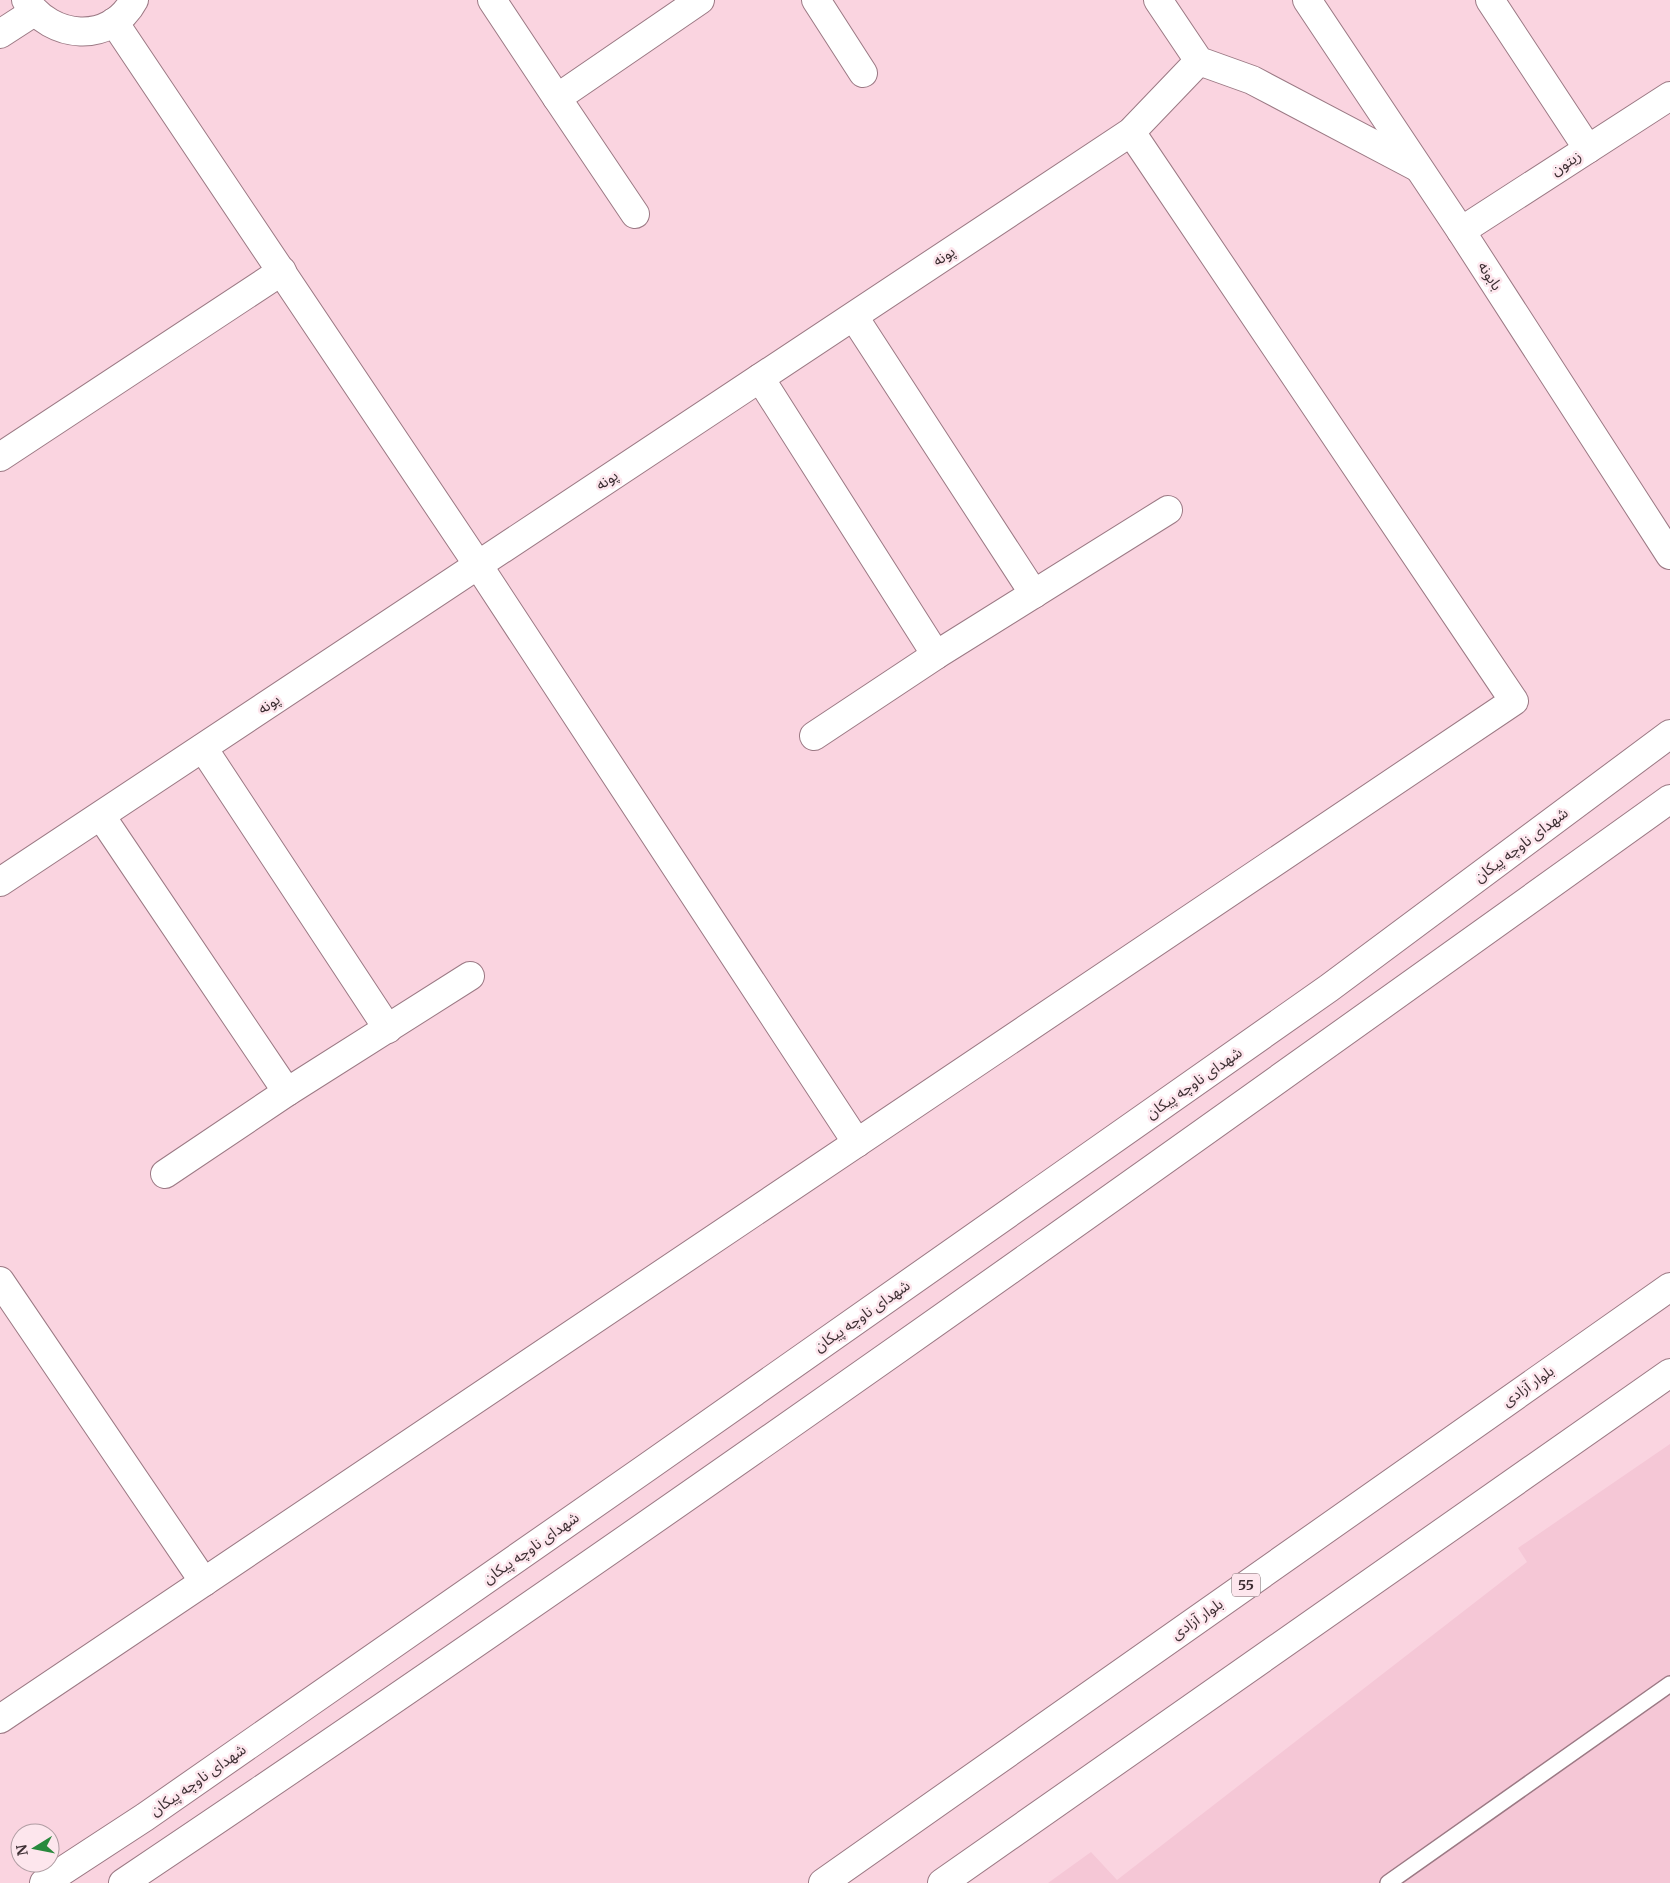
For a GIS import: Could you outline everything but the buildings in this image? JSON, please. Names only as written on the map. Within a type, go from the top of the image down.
[{"type":"street","points":[[0,34],[30,6],[51,25],[72,32],[94,30],[114,22],[130,7],[134,0]]},
{"type":"street","points":[[492,0],[635,214]]},
{"type":"street","points":[[557,98],[700,0]]},
{"type":"street","points":[[816,0],[863,74]]},
{"type":"street","points":[[1158,0],[1199,61],[1252,80],[1420,168]]},
{"type":"street","name":"بابونه","points":[[1307,0],[1420,168],[1670,555]]},
{"type":"street","points":[[1490,0],[1588,149]]},
{"type":"street","points":[[114,22],[478,565],[857,1143]]},
{"type":"street","name":"پونه","points":[[0,882],[1131,132],[1199,61]]},
{"type":"street","name":"زیتون","points":[[1461,231],[1670,96]]},
{"type":"street","points":[[0,1720],[1514,700],[1131,132]]},
{"type":"street","points":[[0,457],[282,272]]},
{"type":"street","points":[[854,317],[1034,594]]},
{"type":"street","points":[[760,378],[936,655]]},
{"type":"street","points":[[814,736],[936,655],[1168,510]]},
{"type":"street","name":"شهدای ناوچه پیکان","points":[[44,1883],[145,1817],[1312,1000],[1670,734]]},
{"type":"street","points":[[203,748],[388,1029]]},
{"type":"street","points":[[123,1883],[842,1388],[1208,1130],[1670,799]]},
{"type":"street","points":[[101,816],[287,1092]]},
{"type":"street","points":[[165,1174],[287,1092],[470,976]]},
{"type":"street","points":[[0,1281],[204,1582]]},
{"type":"street","name":"بلوار آزادی","points":[[822,1883],[1670,1286]]},
{"type":"street","points":[[942,1883],[1670,1373]]},
{"type":"lane","points":[[1388,1883],[1670,1684]]},
{"type":"shaded area","points":[[1670,1444],[1670,1883],[1048,1883],[1091,1852],[1117,1880],[1527,1562],[1518,1548]]}]
